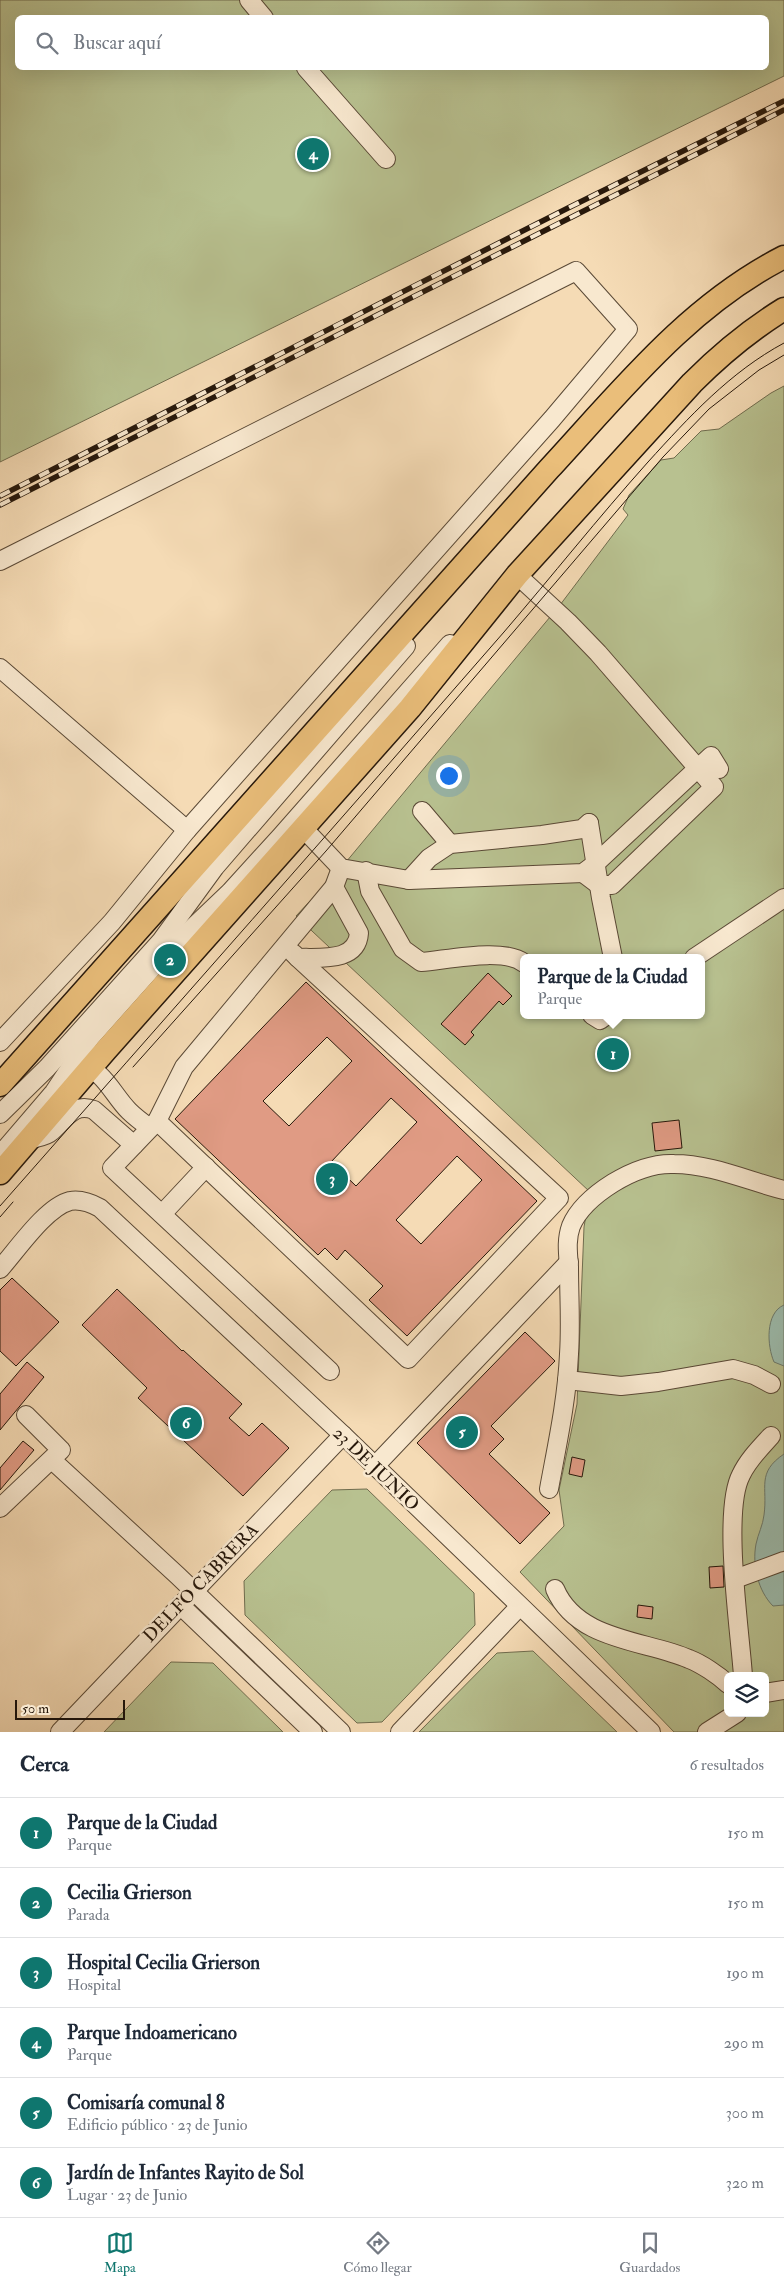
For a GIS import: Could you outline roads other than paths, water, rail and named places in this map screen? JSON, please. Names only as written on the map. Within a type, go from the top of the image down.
[{"type":"main road","points":[[2,1082],[549,468],[677,333],[735,286],[784,257]]},
{"type":"main road","points":[[0,1173],[28,1140],[82,1065],[303,828],[410,708],[517,575],[692,383],[748,333],[784,309]]},
{"type":"street","points":[[249,0],[262,15]]},
{"type":"street","points":[[308,70],[386,159]]},
{"type":"street","points":[[0,561],[576,271],[628,329],[552,419],[187,830],[112,922],[0,1042]]},
{"type":"street","points":[[0,1114],[47,1068],[161,941],[214,867],[477,564],[549,468]]},
{"type":"street","points":[[0,1155],[54,1092],[82,1065],[90,1038],[163,956],[230,892],[437,657],[517,575],[598,653],[714,787],[612,885],[599,885]]},
{"type":"street","points":[[0,668],[187,830]]},
{"type":"street","points":[[303,828],[341,868],[408,880],[589,868],[711,756],[719,769]]},
{"type":"street","points":[[422,811],[450,844]]},
{"type":"street","points":[[408,880],[429,858],[450,844],[582,829],[589,823],[589,868],[599,885],[612,954]]},
{"type":"street","points":[[330,1370],[112,1168],[153,1125],[184,1067],[292,952],[334,887],[341,868]]},
{"type":"street","points":[[366,872],[370,892],[403,949],[421,962],[494,955],[517,957],[520,960]]},
{"type":"street","points":[[292,952],[345,955],[352,951],[358,941],[359,933],[334,887]]},
{"type":"street","points":[[700,954],[784,898]]},
{"type":"street","points":[[2,1082],[47,1068],[82,1065],[108,1083],[129,1111],[153,1125],[206,1167],[408,1359],[559,1198],[292,952]]},
{"type":"street","points":[[28,1140],[50,1134],[71,1112],[81,1107],[94,1110],[134,1145]]},
{"type":"street","points":[[549,1489],[567,1380],[570,1331],[569,1234],[578,1214],[600,1192],[628,1174],[645,1168],[673,1164],[723,1172],[784,1190]]},
{"type":"street","points":[[162,1214],[206,1167]]},
{"type":"street","name":"23 DE JUNIO","points":[[0,1269],[60,1204],[72,1201],[86,1201],[100,1208],[343,1436],[651,1732]]},
{"type":"street","points":[[374,1467],[568,1262]]},
{"type":"street","points":[[567,1380],[621,1386],[658,1382],[733,1369],[754,1375],[771,1384]]},
{"type":"street","points":[[0,1508],[61,1450],[26,1415]]},
{"type":"street","name":"DELFO CABRERA","points":[[60,1732],[343,1436]]},
{"type":"street","points":[[743,1672],[735,1579],[733,1515],[735,1493],[740,1476],[753,1456],[771,1436]]},
{"type":"street","points":[[52,1460],[342,1732]]},
{"type":"street","points":[[735,1579],[784,1562]]},
{"type":"street","points":[[555,1589],[559,1598],[579,1618],[600,1633],[690,1659],[724,1681]]},
{"type":"street","points":[[180,1605],[313,1732]]},
{"type":"street","points":[[400,1732],[519,1607]]},
{"type":"street","points":[[769,1692],[784,1690]]},
{"type":"street","points":[[707,1732],[731,1717]]},
{"type":"tram line","points":[[0,1206],[504,632],[648,462],[695,412],[728,382],[764,355],[784,343]]},
{"type":"tram line","points":[[133,1067],[326,851],[663,457],[709,409],[759,370],[784,355]]},
{"type":"tram line","points":[[0,1217],[13,1202]]},
{"type":"railway","points":[[0,496],[570,207],[784,101]]},
{"type":"railway","points":[[0,505],[784,110]]},
{"type":"place","name":"Parque Indoamericano","points":[[313,154]]},
{"type":"place","name":"Cecilia Grierson","points":[[170,960]]},
{"type":"place","name":"Parque de la Ciudad","points":[[613,1054]]},
{"type":"place","name":"Hospital Cecilia Grierson","points":[[332,1179]]},
{"type":"place","name":"Jardín de Infantes Rayito de Sol","points":[[186,1423]]},
{"type":"place","name":"Comisaría comunal 8","points":[[462,1432]]}]
